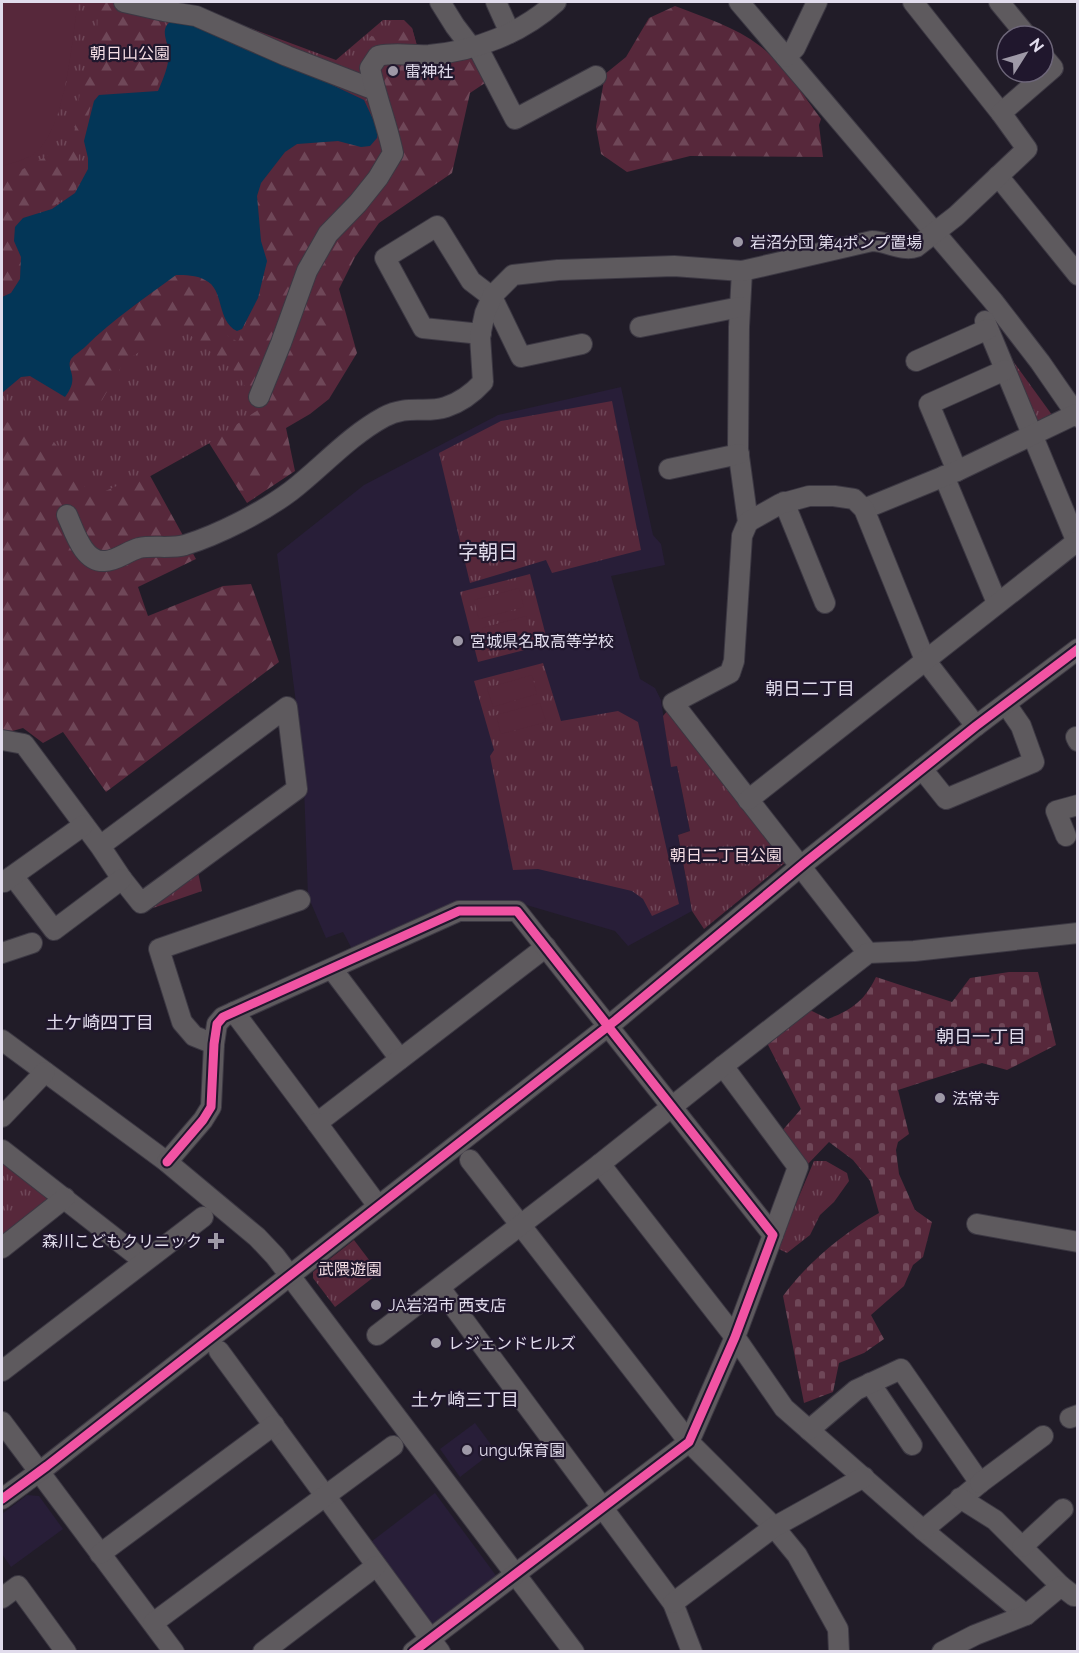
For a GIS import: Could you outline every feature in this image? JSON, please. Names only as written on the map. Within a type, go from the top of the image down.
[{"type":"street","points":[[124,2],[196,16],[287,56],[375,90]]},
{"type":"street","points":[[441,2],[455,26],[474,46],[515,119],[596,76]]},
{"type":"street","points":[[496,2],[510,33]]},
{"type":"street","points":[[259,397],[306,271],[328,234],[358,203],[378,178],[393,153],[370,68],[378,56],[392,53],[429,55],[474,46],[524,27],[556,2]]},
{"type":"street","points":[[739,2],[1017,332],[1077,416],[864,509]]},
{"type":"street","points":[[786,57],[795,48],[817,2]]},
{"type":"street","points":[[67,515],[90,557],[104,562],[140,548],[183,545],[262,510],[282,497],[360,433],[384,417],[402,410],[445,408],[471,394],[483,382],[481,333],[485,313],[492,297],[513,275],[558,270],[674,266],[742,271],[872,241],[884,241],[913,249],[999,176],[1027,149],[913,2]]},
{"type":"street","points":[[999,2],[1017,24]]},
{"type":"street","points":[[1001,113],[1035,84]]},
{"type":"street","points":[[999,176],[1077,275]]},
{"type":"street","points":[[481,333],[423,328],[385,258],[437,226],[471,281],[492,297],[521,357],[582,344]]},
{"type":"street","points":[[742,271],[739,454],[748,522],[742,536],[734,661],[730,673],[673,703],[868,953]]},
{"type":"street","points":[[640,327],[740,307]]},
{"type":"street","points":[[748,800],[997,603],[1077,543],[986,325],[916,361]]},
{"type":"street","points":[[997,603],[950,473],[929,404],[1005,370]]},
{"type":"street","points":[[669,469],[739,454]]},
{"type":"street","points":[[748,522],[784,502],[809,496],[854,499],[864,509],[925,660],[976,726]]},
{"type":"street","points":[[784,502],[825,603]]},
{"type":"street","points":[[2,1499],[608,1026],[800,867],[976,726],[1077,649]]},
{"type":"street","points":[[922,769],[946,799],[1035,762],[1021,726],[1006,704]]},
{"type":"street","points":[[2,740],[24,744],[141,903],[297,789],[287,707],[100,846]]},
{"type":"street","points":[[1066,836],[1056,811],[1077,805]]},
{"type":"street","points":[[84,825],[7,879],[54,930],[122,879]]},
{"type":"street","points":[[214,1044],[194,1036],[182,1022],[159,949],[300,900]]},
{"type":"street","points":[[167,1162],[203,1120],[211,1107],[214,1044],[217,1024],[223,1017],[459,911],[518,911],[773,1235]]},
{"type":"street","points":[[377,1335],[600,1164],[868,953],[914,951],[1077,933]]},
{"type":"street","points":[[2,953],[32,943]]},
{"type":"street","points":[[317,1123],[546,947]]},
{"type":"street","points":[[333,969],[400,1059]]},
{"type":"street","points":[[234,1012],[378,1206]]},
{"type":"street","points":[[2,1040],[167,1162],[257,1237],[290,1274],[574,1652]]},
{"type":"street","points":[[413,1652],[435,1645],[516,1574],[689,1442],[735,1337],[798,1167],[723,1066]]},
{"type":"street","points":[[2,1117],[45,1072]]},
{"type":"street","points":[[2,1150],[144,1261]]},
{"type":"street","points":[[470,1160],[689,1442],[774,1527],[797,1555],[838,1629],[839,1652]]},
{"type":"street","points":[[600,1164],[735,1337],[784,1408],[923,1530],[1026,1615]]},
{"type":"street","points":[[2,1248],[65,1198]]},
{"type":"street","points":[[2,1371],[203,1217]]},
{"type":"street","points":[[977,1224],[1077,1242]]},
{"type":"street","points":[[440,1288],[673,1603],[692,1652]]},
{"type":"street","points":[[219,1351],[435,1645]]},
{"type":"street","points":[[809,1430],[856,1390],[901,1369],[980,1483]]},
{"type":"street","points":[[870,1383],[912,1444]]},
{"type":"street","points":[[2,1422],[174,1652]]},
{"type":"street","points":[[100,1554],[274,1425]]},
{"type":"street","points":[[923,1530],[960,1498],[1043,1436]]},
{"type":"street","points":[[153,1623],[393,1446]]},
{"type":"street","points":[[673,1603],[774,1527],[864,1477]]},
{"type":"street","points":[[942,1652],[975,1635],[1026,1615],[1069,1591],[995,1520],[960,1498]]},
{"type":"street","points":[[1022,1547],[1063,1509]]},
{"type":"street","points":[[263,1652],[376,1566]]},
{"type":"street","points":[[2,1598],[18,1586],[57,1648]]},
{"type":"shaded area","name":"宮城県名取高等学校","points":[[621,387],[653,535],[661,544],[665,565],[611,576],[640,679],[655,688],[661,700],[671,766],[677,766],[690,831],[678,835],[692,911],[628,946],[615,931],[523,904],[464,902],[353,951],[343,932],[326,938],[308,896],[303,758],[277,554],[364,485],[498,415]]},
{"type":"shaded area","name":"ungu保育園","points":[[475,1423],[495,1450],[460,1477],[440,1449]]},
{"type":"shaded area","points":[[435,1493],[500,1581],[434,1629],[367,1545]]},
{"type":"shaded area","points":[[27,1495],[39,1496],[63,1529],[11,1567],[2,1554],[2,1514]]},
{"type":"green space","points":[[2,2],[180,2],[336,60],[383,20],[404,20],[412,28],[424,72],[262,414],[50,532],[2,543]]},
{"type":"green space","points":[[2,2],[78,2],[66,84],[53,128],[43,144],[32,155],[2,166]]},
{"type":"green space","name":"朝日山公園","points":[[98,2],[132,2],[159,15],[167,55],[157,87],[94,93],[79,153],[76,189],[32,223],[17,300],[2,304],[2,177],[10,176],[73,142],[82,77],[97,39]]},
{"type":"green space","points":[[675,6],[741,33],[769,53],[821,119],[819,125],[823,157],[690,156],[627,172],[601,154],[596,127],[605,74],[626,57],[649,18]]},
{"type":"green space","points":[[412,28],[422,63],[473,56],[488,81],[470,93],[452,173],[379,223],[355,257],[339,289],[357,353],[329,399],[310,414],[286,428],[295,471],[247,503],[209,443],[258,410],[238,374],[179,326],[124,362],[101,402],[72,405],[51,396],[61,356],[169,276],[193,268],[221,285],[225,334],[238,342],[266,274],[251,192],[297,137],[366,140],[358,67],[370,37]]},
{"type":"green space","points":[[1002,346],[1055,419],[1040,422],[1034,420]]},
{"type":"green space","points":[[612,401],[641,550],[552,573],[546,560],[470,583],[439,453],[501,421]]},
{"type":"green space","points":[[2,420],[54,442],[92,497],[148,472],[196,559],[138,587],[148,616],[223,586],[251,584],[279,662],[106,792],[63,732],[43,743],[23,728],[2,734]]},
{"type":"green space","points":[[530,574],[548,644],[478,662],[460,592]]},
{"type":"green space","points":[[519,588],[524,607],[479,619],[474,600]]},
{"type":"green space","points":[[526,616],[532,635],[487,647],[482,628]]},
{"type":"green space","points":[[543,663],[561,721],[618,711],[638,722],[679,904],[652,916],[643,899],[632,891],[538,869],[513,870],[490,756],[494,750],[474,681]]},
{"type":"green space","points":[[532,675],[537,694],[493,707],[487,688]]},
{"type":"green space","points":[[540,703],[546,722],[501,734],[496,715]]},
{"type":"green space","name":"朝日二丁目公園","points":[[668,710],[786,862],[704,929],[692,911],[678,835],[690,831],[677,766],[671,767],[663,716]]},
{"type":"green space","points":[[198,872],[202,891],[153,908],[150,904]]},
{"type":"green space","points":[[1009,972],[1038,972],[1056,1045],[1007,1070],[982,1063],[898,1090],[909,1134],[898,1142],[896,1150],[899,1174],[915,1210],[932,1222],[923,1257],[913,1265],[904,1286],[871,1315],[884,1339],[864,1353],[839,1363],[833,1392],[804,1403],[783,1296],[826,1250],[879,1213],[870,1181],[853,1160],[829,1142],[807,1165],[781,1132],[801,1109],[766,1041],[808,1009],[828,1019],[844,1012],[862,998],[876,977],[952,1002],[970,978]]},
{"type":"green space","points":[[814,1161],[826,1161],[847,1173],[849,1181],[834,1202],[820,1215],[810,1235],[787,1253],[777,1248]]},
{"type":"green space","points":[[2,1163],[46,1194],[47,1202],[2,1237]]},
{"type":"green space","name":"武隈遊園","points":[[354,1240],[379,1273],[335,1307],[313,1278],[313,1272]]},
{"type":"water","points":[[171,21],[220,32],[364,100],[378,130],[377,138],[370,146],[361,147],[338,141],[297,144],[285,152],[261,183],[257,196],[261,241],[267,261],[258,298],[242,329],[237,331],[230,326],[211,284],[198,277],[176,275],[118,318],[72,357],[70,367],[72,384],[65,397],[30,376],[21,377],[2,393],[2,297],[11,293],[20,279],[21,257],[14,241],[15,227],[23,218],[52,209],[75,193],[88,169],[84,141],[94,101],[99,95],[158,91],[164,77],[169,53],[165,28]]},
{"type":"cycle path","points":[[2,1499],[616,1020],[807,861],[976,726],[1078,649]]},
{"type":"cycle path","points":[[167,1162],[203,1120],[211,1107],[214,1044],[217,1024],[223,1017],[459,911],[517,911],[773,1235],[735,1337],[689,1442],[413,1652]]},
{"type":"place","name":"雷神社","points":[[393,71]]},
{"type":"place","name":"岩沼分団 第4ポンプ置場","points":[[738,242]]},
{"type":"place","name":"宮城県名取高等学校","points":[[458,641]]},
{"type":"place","name":"法常寺","points":[[940,1098]]},
{"type":"place","name":"森川こどもクリニック","points":[[216,1241]]},
{"type":"place","name":"JA岩沼市 西支店","points":[[376,1305]]},
{"type":"place","name":"レジェンドヒルズ","points":[[436,1343]]},
{"type":"place","name":"ungu保育園","points":[[467,1450]]},
{"type":"district","name":"字朝日","points":[[488,552]]},
{"type":"district","name":"朝日二丁目","points":[[810,688]]},
{"type":"district","name":"土ケ崎四丁目","points":[[100,1022]]},
{"type":"district","name":"朝日一丁目","points":[[981,1036]]},
{"type":"district","name":"土ケ崎三丁目","points":[[465,1399]]}]
